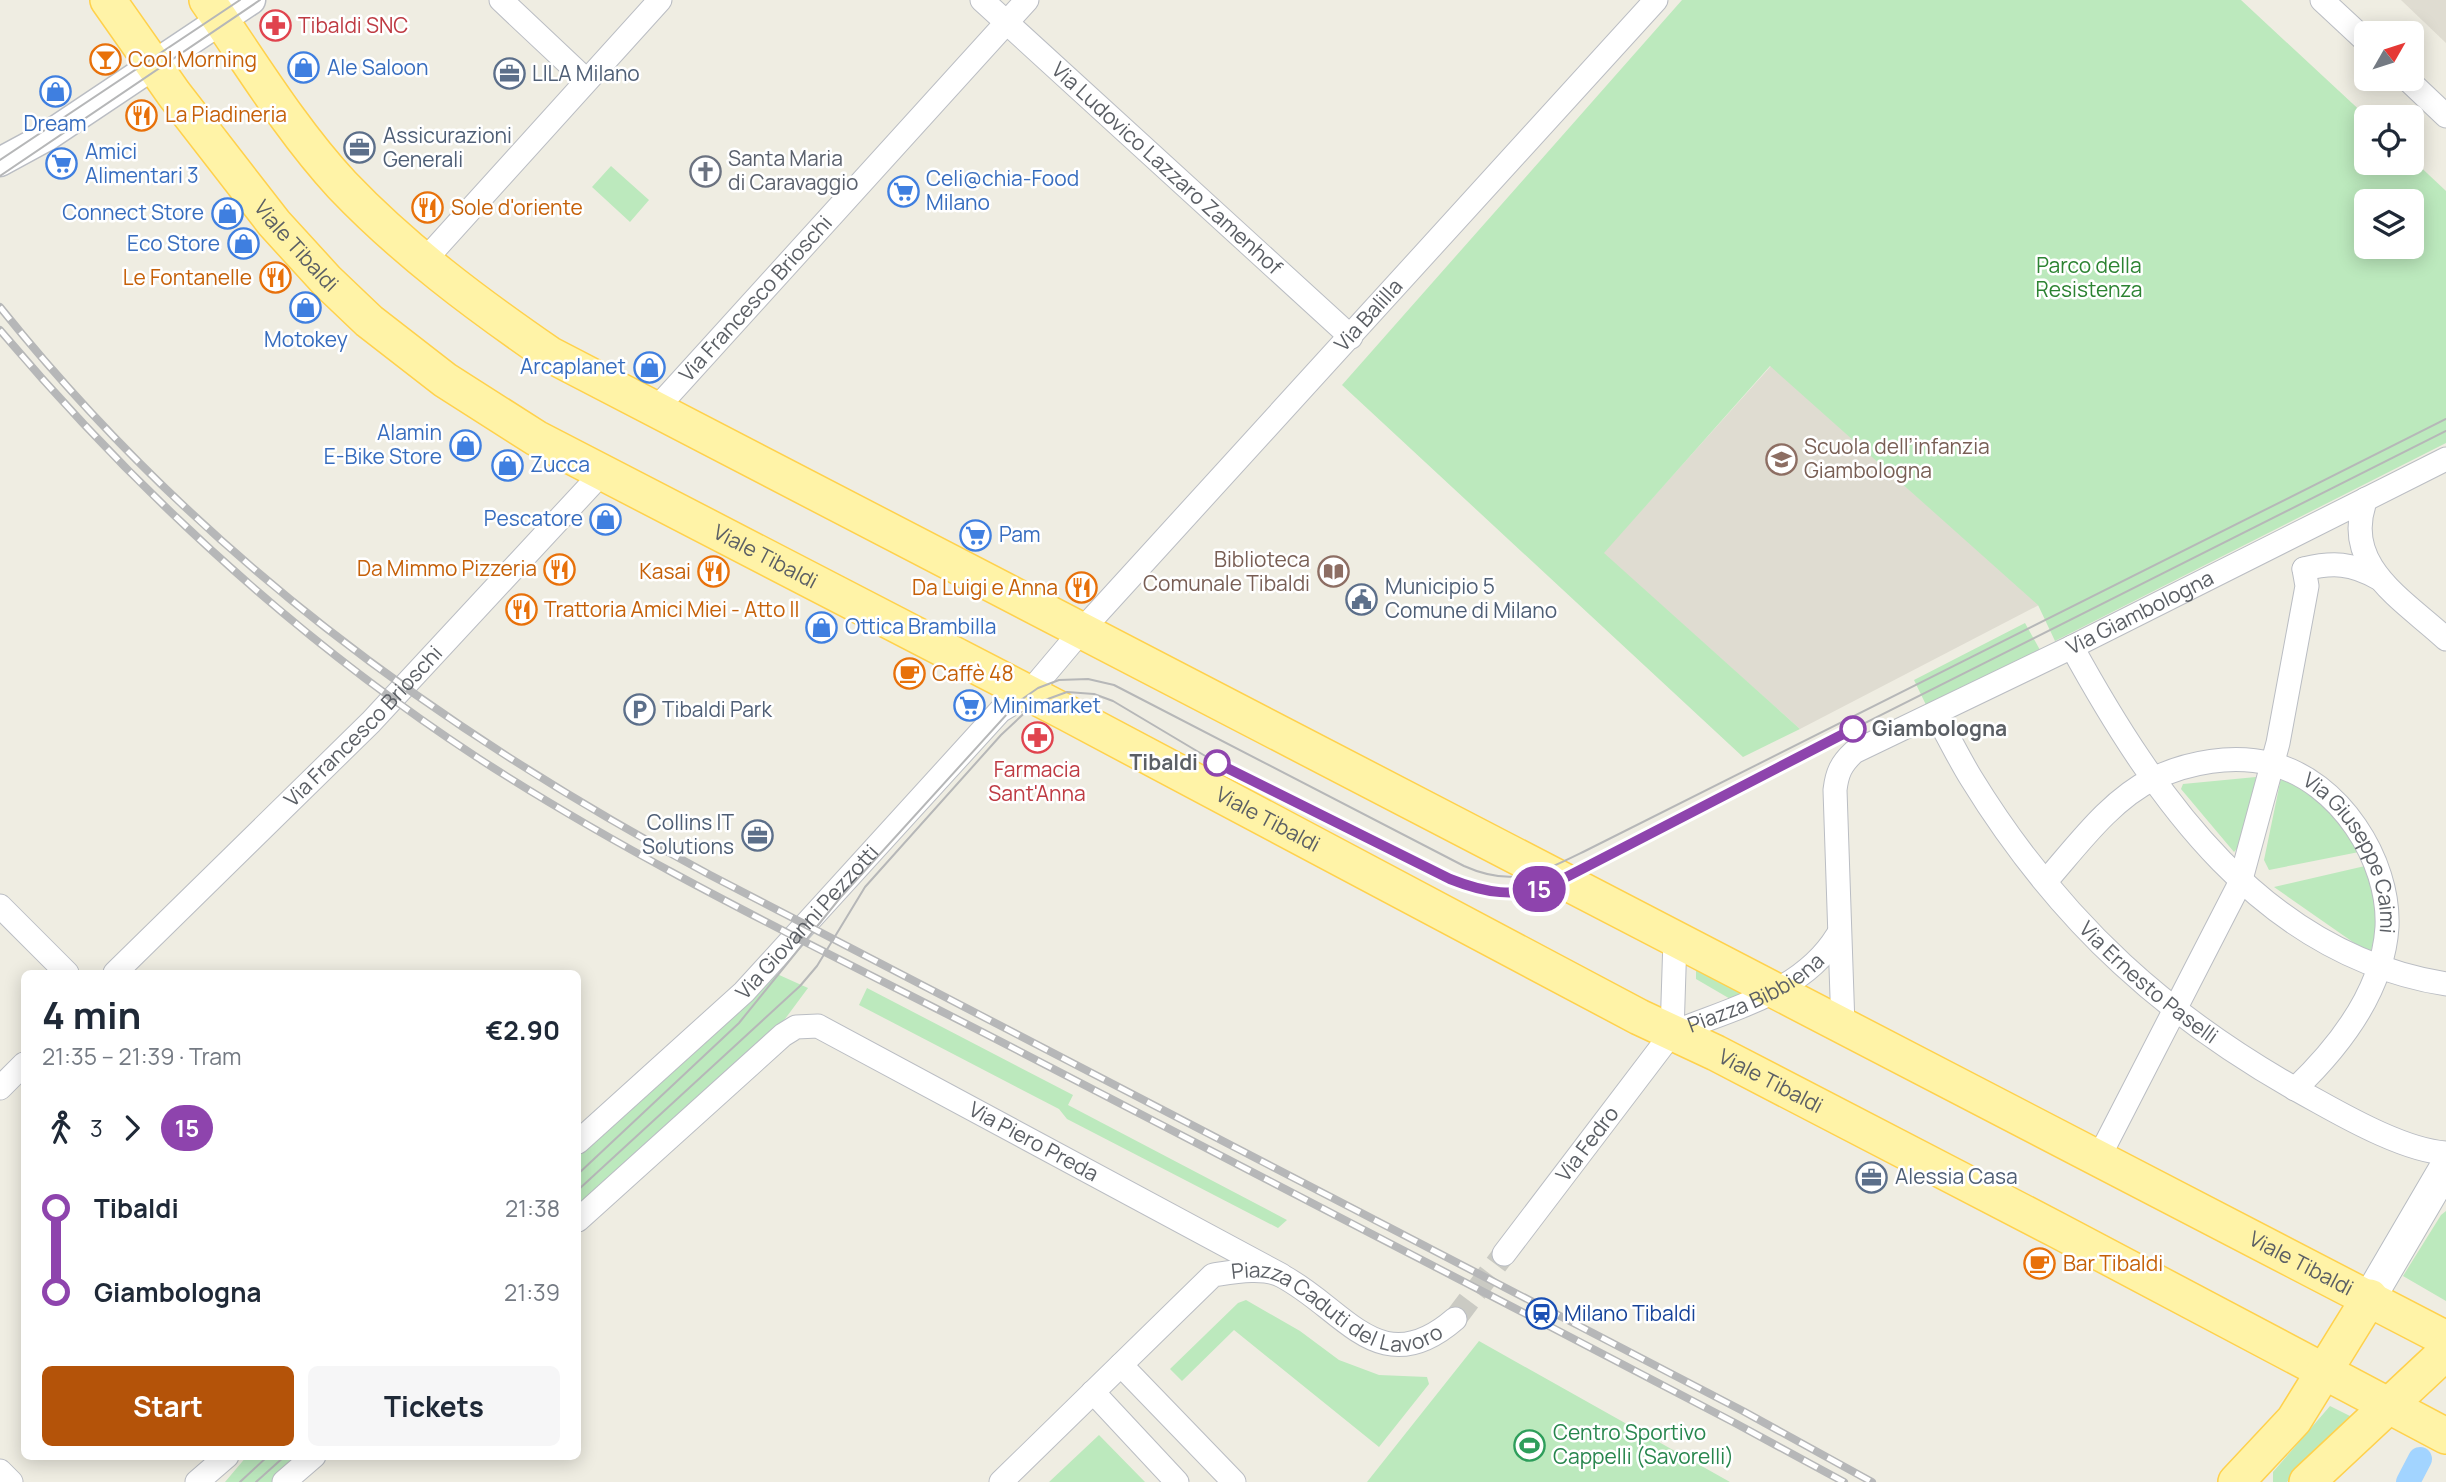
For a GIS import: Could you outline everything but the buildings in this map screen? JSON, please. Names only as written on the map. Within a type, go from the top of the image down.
[{"type":"main road","name":"Viale Tibaldi","points":[[108,0],[274,223],[327,281],[369,321],[445,380],[536,438],[2325,1370],[2446,1436]]},
{"type":"main road","name":"Viale Tibaldi","points":[[214,10],[302,135],[341,183],[424,261],[485,310],[549,354],[2370,1297],[2446,1339]]},
{"type":"main road","points":[[2236,1482],[2262,1466],[2294,1420],[2436,1196],[2446,1167]]},
{"type":"main road","points":[[2307,1482],[2446,1352]]},
{"type":"street","points":[[0,162],[46,137],[154,65],[214,10],[251,0]]},
{"type":"street","points":[[501,0],[586,80]]},
{"type":"street","points":[[424,261],[660,0]]},
{"type":"street","name":"Via Ludovico Lazzaro Zamenhof","points":[[982,0],[1351,337]]},
{"type":"street","name":"Via Francesco Brioschi","points":[[655,410],[1027,0]]},
{"type":"street","name":"Via Balilla","points":[[1028,694],[1082,630],[1656,0]]},
{"type":"street","points":[[2322,0],[2354,30]]},
{"type":"street","points":[[2420,91],[2446,116]]},
{"type":"street","points":[[0,176],[46,137]]},
{"type":"street","name":"Via Giambologna","points":[[1839,768],[1854,752],[2072,647],[2446,459]]},
{"type":"street","name":"Via Francesco Brioschi","points":[[118,970],[380,713],[602,473]]},
{"type":"street","points":[[2366,499],[2359,516],[2360,548],[2370,567],[2446,639]]},
{"type":"street","points":[[2260,551],[2276,553],[2294,560],[2304,569],[2307,586],[2273,764]]},
{"type":"street","points":[[2304,569],[2330,563],[2343,564],[2360,568],[2382,581]]},
{"type":"street","name":"Via Giuseppe Caimi","points":[[2072,647],[2151,780],[2240,883],[2318,939],[2377,968],[2446,984]]},
{"type":"street","name":"Via Giovanni Pezzotti","points":[[581,1139],[744,992],[1000,711],[1028,694]]},
{"type":"street","name":"Via Ernesto Paselli","points":[[1935,714],[1971,778],[2046,881],[2105,950],[2176,1011],[2295,1089],[2393,1137],[2446,1153]]},
{"type":"street","name":"Via Giuseppe Caimi","points":[[2151,780],[2209,761],[2273,764],[2301,778],[2327,796],[2361,835],[2386,900],[2387,929],[2377,968]]},
{"type":"street","name":"Via Giuseppe Caimi","points":[[2240,883],[2273,764]]},
{"type":"street","name":"Piazza Bibbiena","points":[[1839,768],[1834,821],[1843,1026]]},
{"type":"street","points":[[2046,881],[2103,818],[2151,780]]},
{"type":"street","points":[[2098,1158],[2240,883]]},
{"type":"street","points":[[0,906],[64,970]]},
{"type":"street","name":"Piazza Bibbiena","points":[[1675,939],[1672,1032],[1776,991],[1816,964],[1838,936]]},
{"type":"street","points":[[2295,1089],[2316,1069],[2352,1024],[2368,995],[2377,968]]},
{"type":"street","name":"Via Piero Preda","points":[[581,1217],[783,1035],[796,1027],[828,1029],[1281,1275]]},
{"type":"street","name":"Via Fedro","points":[[1504,1254],[1672,1032]]},
{"type":"street","points":[[0,1088],[21,1067]]},
{"type":"street","name":"Piazza Caduti del Lavoro","points":[[1190,1225],[1209,1250],[1213,1275]]},
{"type":"street","name":"Piazza Caduti del Lavoro","points":[[1001,1482],[1213,1275],[1258,1271],[1281,1275],[1367,1338],[1397,1347],[1415,1345],[1431,1338],[1455,1319]]},
{"type":"street","points":[[1121,1365],[1234,1482]]},
{"type":"street","points":[[1093,1392],[1177,1482]]},
{"type":"street","points":[[197,1482],[222,1460]]},
{"type":"street","points":[[285,1482],[310,1460]]},
{"type":"street","points":[[0,1471],[11,1482]]},
{"type":"shaded area","points":[[2401,0],[2446,0],[2446,43],[2424,21]]},
{"type":"shaded area","name":"Scuola dell’infanzia Giambologna","points":[[1771,366],[2039,605],[1800,729],[1603,553]]},
{"type":"green space","name":"Parco della Resistenza","points":[[1682,0],[2241,0],[2354,105],[2354,175],[2424,175],[2424,170],[2446,191],[2446,443],[2055,641],[2038,605],[1770,366],[1604,553],[1800,729],[1743,757],[1342,385]]},
{"type":"green space","points":[[611,166],[649,200],[630,222],[592,187]]},
{"type":"green space","points":[[2025,623],[2040,650],[1927,707],[1914,680]]},
{"type":"green space","points":[[2256,777],[2241,844],[2234,852],[2181,789],[2183,784]]},
{"type":"green space","points":[[2281,778],[2307,792],[2326,807],[2359,852],[2269,870],[2264,860]]},
{"type":"green space","points":[[2365,866],[2377,910],[2376,930],[2370,954],[2274,887]]},
{"type":"green space","points":[[1696,969],[1742,988],[1745,996],[1732,1000],[1696,979]]},
{"type":"green space","points":[[777,974],[808,988],[785,1019],[581,1204],[581,1153]]},
{"type":"green space","points":[[867,988],[1073,1095],[1068,1105],[1287,1220],[1278,1228],[1067,1119],[1059,1109],[859,1005]]},
{"type":"green space","points":[[2446,1211],[2446,1301],[2403,1276]]},
{"type":"green space","points":[[1246,1300],[1300,1331],[1339,1360],[1379,1375],[1427,1377],[1429,1384],[1379,1447],[1234,1330],[1182,1381],[1170,1369],[1238,1303]]},
{"type":"green space","name":"Centro Sportivo Cappelli (Savorelli)","points":[[1479,1341],[1730,1482],[1367,1482]]},
{"type":"green space","points":[[2330,1406],[2354,1418],[2287,1482],[2273,1482],[2273,1472]]},
{"type":"green space","points":[[1099,1435],[1145,1482],[1049,1482]]},
{"type":"green space","points":[[244,1460],[300,1460],[276,1482],[225,1482]]},
{"type":"waterway","points":[[2408,1482],[2420,1459]]},
{"type":"tunnel","points":[[1455,1319],[1504,1254]]},
{"type":"tram line","points":[[0,160],[240,0]]},
{"type":"tram line","points":[[0,176],[260,0]]},
{"type":"tram line","points":[[581,1171],[739,1023],[840,898],[1018,702],[1038,688],[1059,680],[1088,679],[1114,685],[1464,866],[1497,876],[1526,875],[1554,866],[1585,851],[2446,419]]},
{"type":"tram line","points":[[581,1187],[800,986],[817,966],[865,887],[1001,735],[1034,704],[1067,692],[1094,694],[1113,701],[1217,763],[1450,879],[1492,893],[1527,892],[1596,863],[1682,815],[2446,431]]},
{"type":"tram line","name":"15","points":[[1217,763],[1450,879],[1467,886],[1506,894],[1536,890],[1562,880],[1682,815],[1853,729]]},
{"type":"tram line","points":[[240,1482],[264,1460]]},
{"type":"tram line","points":[[256,1482],[281,1460]]},
{"type":"railway","points":[[0,307],[76,396],[155,478],[239,556],[326,628],[511,759],[710,875],[1743,1411],[1872,1482]]},
{"type":"railway","points":[[0,330],[108,449],[165,506],[284,614],[411,712],[543,799],[744,910],[1466,1283],[1844,1482]]},
{"type":"place","name":"Tibaldi SNC","points":[[275,26]]},
{"type":"place","name":"Cool Morning","points":[[105,60]]},
{"type":"place","name":"Ale Saloon","points":[[304,68]]},
{"type":"place","name":"LILA Milano","points":[[509,74]]},
{"type":"place","name":"Dream","points":[[55,92]]},
{"type":"place","name":"La Piadineria","points":[[142,115]]},
{"type":"place","name":"Assicurazioni Generali","points":[[360,148]]},
{"type":"place","name":"Amici Alimentari 3","points":[[62,164]]},
{"type":"place","name":"Santa Maria di Caravaggio","points":[[705,171]]},
{"type":"place","name":"Celi@chia-Food Milano","points":[[903,191]]},
{"type":"place","name":"Sole d'oriente","points":[[428,208]]},
{"type":"place","name":"Connect Store","points":[[227,213]]},
{"type":"place","name":"Eco Store","points":[[243,244]]},
{"type":"place","name":"Le Fontanelle","points":[[275,278]]},
{"type":"place","name":"Motokey","points":[[306,308]]},
{"type":"place","name":"Arcaplanet","points":[[649,367]]},
{"type":"place","name":"Alamin E-Bike Store","points":[[465,445]]},
{"type":"place","name":"Scuola dell’infanzia Giambologna","points":[[1781,459]]},
{"type":"place","name":"Zucca","points":[[507,465]]},
{"type":"place","name":"Pescatore","points":[[606,519]]},
{"type":"place","name":"Pam","points":[[976,535]]},
{"type":"place","name":"Da Mimmo Pizzeria","points":[[560,569]]},
{"type":"place","name":"Kasai","points":[[714,572]]},
{"type":"place","name":"Biblioteca Comunale Tibaldi","points":[[1333,572]]},
{"type":"place","name":"Da Luigi e Anna","points":[[1081,588]]},
{"type":"place","name":"Municipio 5 Comune di Milano","points":[[1362,599]]},
{"type":"place","name":"Trattoria Amici Miei - Atto II","points":[[521,610]]},
{"type":"place","name":"Ottica Brambilla","points":[[822,627]]},
{"type":"place","name":"Caffè 48","points":[[909,674]]},
{"type":"place","name":"Minimarket","points":[[970,706]]},
{"type":"place","name":"Tibaldi Park","points":[[639,710]]},
{"type":"place","name":"Giambologna","points":[[1853,729]]},
{"type":"place","name":"Farmacia Sant'Anna","points":[[1037,738]]},
{"type":"place","name":"Tibaldi","points":[[1217,763]]},
{"type":"place","name":"Collins IT Solutions","points":[[757,835]]},
{"type":"place","name":"Alessia Casa","points":[[1872,1177]]},
{"type":"place","name":"Bar Tibaldi","points":[[2040,1264]]},
{"type":"place","name":"Milano Tibaldi","points":[[1541,1314]]},
{"type":"place","name":"Centro Sportivo Cappelli (Savorelli)","points":[[1530,1445]]}]
